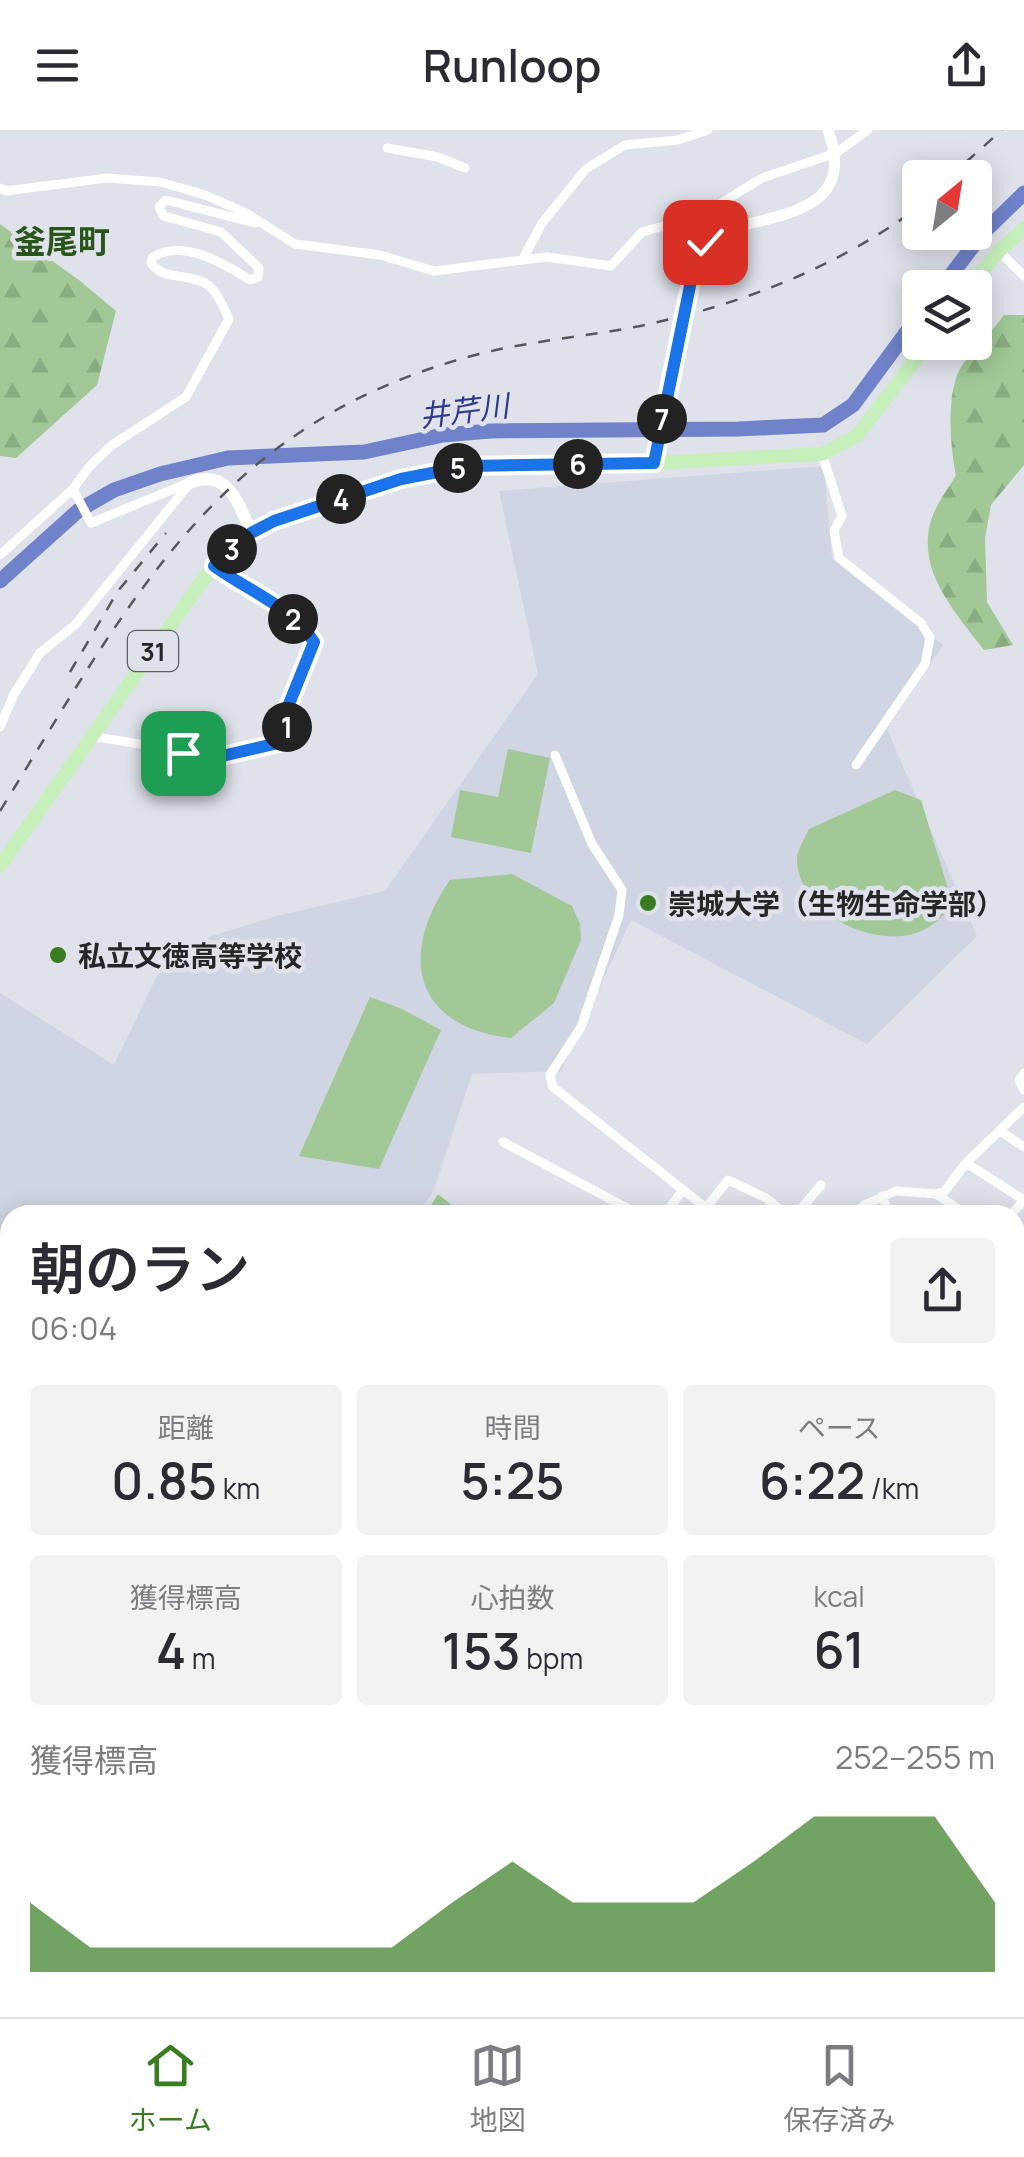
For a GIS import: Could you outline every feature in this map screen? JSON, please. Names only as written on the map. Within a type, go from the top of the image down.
[{"type":"main road","points":[[984,270],[1024,229]]},
{"type":"main road","name":"31","points":[[0,866],[214,566],[251,533],[274,521],[401,479],[451,469],[655,456],[822,454],[840,447],[865,428],[915,360]]},
{"type":"main road","points":[[190,482],[205,478],[223,483],[234,492],[251,533]]},
{"type":"street","points":[[524,258],[542,223],[586,169],[625,146],[678,140],[708,130]]},
{"type":"street","points":[[655,456],[697,256],[716,232],[783,216],[811,204],[832,180],[836,152],[828,130]]},
{"type":"street","points":[[0,188],[6,191],[108,178],[160,182],[205,195],[295,244],[380,255],[434,271],[547,256],[611,266],[642,232],[700,216],[762,178],[836,152],[868,130]]},
{"type":"street","points":[[387,148],[438,158],[464,168]]},
{"type":"street","points":[[0,555],[73,489],[112,445],[186,397],[228,319],[204,282],[158,272],[151,263],[153,256],[165,249],[174,250],[220,261],[250,280],[258,277],[258,268],[221,232],[164,216],[159,207],[166,200],[271,228]]},
{"type":"street","points":[[998,252],[1024,276]]},
{"type":"street","points":[[822,454],[842,516],[834,532],[839,558],[921,623],[930,638],[925,664],[856,765]]},
{"type":"street","points":[[73,489],[91,523],[190,482]]},
{"type":"street","points":[[0,726],[14,694],[40,654],[75,625],[190,482]]},
{"type":"street","points":[[91,736],[218,757],[287,741],[287,709],[314,642],[306,629],[272,601],[214,566]]},
{"type":"street","points":[[555,755],[592,844],[622,890],[619,915],[581,1026],[550,1075],[553,1087],[699,1205]]},
{"type":"street","points":[[1024,1072],[1019,1080],[1024,1090]]},
{"type":"street","points":[[864,1205],[905,1190],[936,1194],[945,1191],[966,1162],[1024,1107]]},
{"type":"street","points":[[1000,1132],[1024,1147]]},
{"type":"street","points":[[502,1142],[621,1205]]},
{"type":"street","points":[[966,1162],[1024,1200],[1020,1205]]},
{"type":"street","points":[[711,1205],[728,1180],[774,1205]]},
{"type":"street","points":[[804,1205],[821,1185]]},
{"type":"street","points":[[672,1205],[683,1190]]},
{"type":"street","points":[[936,1194],[953,1205]]},
{"type":"street","points":[[882,1196],[886,1205]]},
{"type":"shaded area","name":"崇城大学（生物生命学部）","points":[[824,466],[832,558],[943,645],[887,729],[977,936],[867,1044],[631,920],[561,1071],[472,1074],[434,1190],[424,1205],[0,1205],[0,993],[114,1065],[170,949],[280,915],[385,891],[538,674],[499,491]]},
{"type":"green space","points":[[0,224],[116,311],[97,385],[16,458],[0,456]]},
{"type":"green space","points":[[1004,315],[1024,315],[1024,465],[991,505],[985,538],[987,602],[1013,645],[984,650],[934,576],[928,542],[935,511],[956,475],[950,418],[953,388],[966,360],[992,360],[992,329]]},
{"type":"green space","points":[[508,749],[550,758],[531,853],[451,837],[460,790],[498,797]]},
{"type":"green space","points":[[895,790],[921,800],[953,905],[927,928],[898,936],[858,930],[823,909],[800,877],[797,858],[809,829]]},
{"type":"green space","points":[[512,874],[572,906],[580,924],[581,940],[554,1003],[511,1038],[478,1031],[453,1019],[435,1003],[424,983],[421,960],[424,934],[450,880]]},
{"type":"green space","points":[[370,997],[441,1030],[379,1169],[299,1156]]},
{"type":"green space","points":[[438,1194],[452,1205],[431,1205]]},
{"type":"waterway","name":"井芹川","points":[[955,270],[983,233],[1024,193]]},
{"type":"waterway","name":"井芹川","points":[[0,581],[79,510],[114,490],[228,458],[364,452],[443,435],[490,431],[823,425],[853,405],[902,338]]},
{"type":"railway","points":[[968,160],[1002,130]]},
{"type":"railway","points":[[0,811],[93,660],[190,529],[247,473],[312,424],[389,385],[479,354],[658,322],[728,303],[828,262],[902,219]]},
{"type":"railway","points":[[70,672],[118,591],[166,533]]},
{"type":"place","name":"崇城大学（生物生命学部）","points":[[648,903]]},
{"type":"place","name":"私立文徳高等学校","points":[[58,955]]},
{"type":"district","name":"釜尾町","points":[[62,241]]},
{"type":"route","points":[[183,753],[218,757],[287,741],[287,709],[314,642],[306,629],[272,601],[214,566],[251,533],[274,521],[401,479],[468,466],[654,463],[692,276],[705,242]]}]
